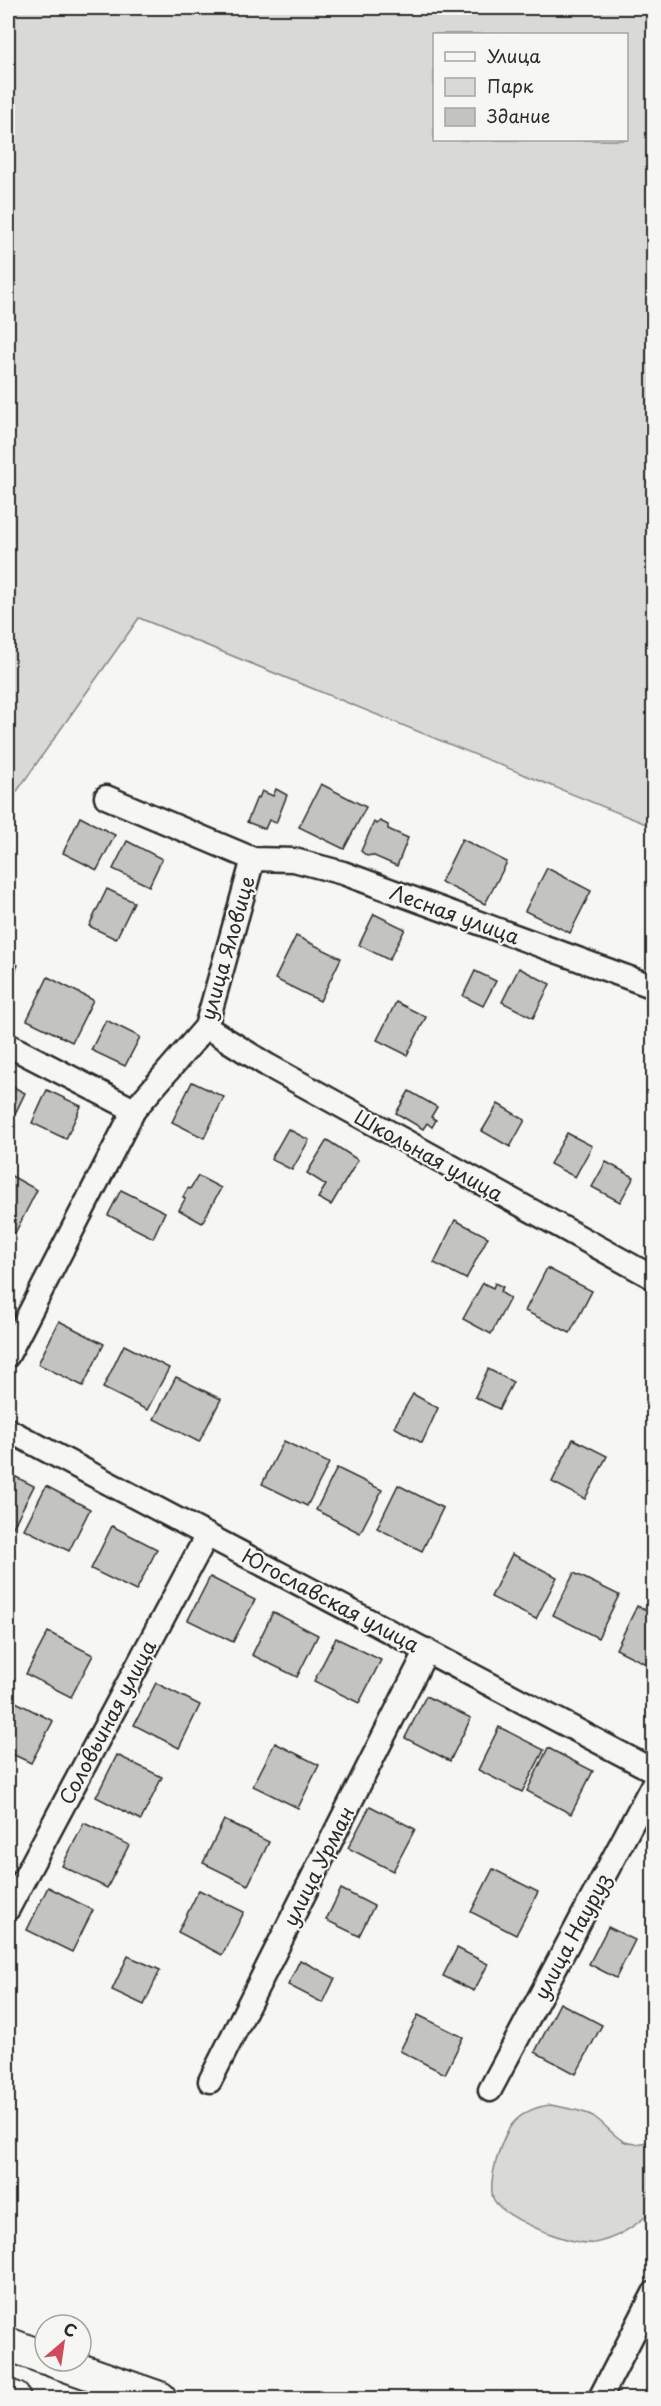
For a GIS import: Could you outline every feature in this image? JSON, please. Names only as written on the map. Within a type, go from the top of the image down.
[{"type":"highway","points":[[8,2344],[33,2353]]},
{"type":"highway","points":[[88,2373],[160,2398]]},
{"type":"highway","points":[[8,2396],[14,2398]]},
{"type":"street","name":"улица Яловице","points":[[8,1356],[134,1110],[206,1027],[253,859],[106,797]]},
{"type":"street","name":"Лесная улица","points":[[253,859],[294,860],[343,873],[654,987]]},
{"type":"street","name":"Школьная улица","points":[[206,1027],[267,1065],[654,1278]]},
{"type":"street","points":[[8,1045],[134,1110]]},
{"type":"street","name":"Югославская улица","points":[[8,1430],[654,1771]]},
{"type":"street","name":"Соловьиная улица","points":[[8,1909],[207,1535]]},
{"type":"street","name":"улица Урман","points":[[210,2081],[427,1650]]},
{"type":"street","name":"улица Науруз","points":[[490,2090],[654,1782]]},
{"type":"street","points":[[600,2398],[654,2293]]},
{"type":"green space","points":[[8,8],[653,8],[653,827],[139,618],[8,804]]},
{"type":"green space","points":[[551,2105],[593,2116],[624,2141],[640,2143],[650,2141],[653,2135],[653,2210],[626,2231],[594,2243],[571,2240],[524,2223],[500,2207],[494,2200],[492,2183],[496,2160],[509,2128],[527,2112]]},
{"type":"building","points":[[321,784],[366,807],[344,849],[299,827]]},
{"type":"building","points":[[276,789],[287,795],[276,823],[269,820],[265,829],[247,822],[257,797],[259,798],[262,791],[273,796]]},
{"type":"building","points":[[80,817],[115,835],[97,870],[63,853]]},
{"type":"building","points":[[380,821],[388,825],[388,829],[408,838],[397,866],[372,855],[367,856],[361,851],[374,822],[377,824]]},
{"type":"building","points":[[462,839],[507,862],[485,904],[441,882]]},
{"type":"building","points":[[127,841],[162,859],[149,886],[113,869]]},
{"type":"building","points":[[547,868],[591,891],[570,933],[525,911]]},
{"type":"building","points":[[107,889],[134,902],[116,939],[89,926]]},
{"type":"building","points":[[374,914],[405,929],[389,960],[359,945]]},
{"type":"building","points":[[296,936],[341,958],[320,1001],[275,979]]},
{"type":"building","points":[[8,960],[18,965],[8,986]]},
{"type":"building","points":[[519,968],[550,984],[533,1018],[502,1002]]},
{"type":"building","points":[[475,971],[496,981],[483,1006],[463,996]]},
{"type":"building","points":[[48,977],[93,1000],[72,1042],[27,1020]]},
{"type":"building","points":[[396,1002],[426,1017],[407,1055],[377,1040]]},
{"type":"building","points":[[106,1020],[140,1037],[125,1066],[91,1050]]},
{"type":"building","points":[[192,1082],[224,1097],[204,1138],[172,1122]]},
{"type":"building","points":[[8,1084],[25,1093],[12,1120],[8,1118]]},
{"type":"building","points":[[47,1090],[81,1106],[66,1139],[32,1123]]},
{"type":"building","points":[[409,1091],[437,1107],[431,1117],[436,1120],[432,1127],[427,1123],[423,1129],[396,1113]]},
{"type":"building","points":[[498,1104],[525,1120],[510,1147],[482,1131]]},
{"type":"building","points":[[288,1129],[309,1140],[292,1170],[271,1159]]},
{"type":"building","points":[[567,1133],[592,1146],[575,1177],[550,1164]]},
{"type":"building","points":[[327,1140],[358,1160],[331,1205],[318,1198],[326,1185],[307,1173]]},
{"type":"building","points":[[606,1162],[634,1177],[620,1202],[592,1187]]},
{"type":"building","points":[[8,1174],[37,1190],[15,1233],[8,1229]]},
{"type":"building","points":[[198,1176],[221,1188],[202,1223],[179,1210],[188,1188],[190,1189]]},
{"type":"building","points":[[121,1190],[165,1212],[153,1238],[108,1215]]},
{"type":"building","points":[[455,1220],[488,1237],[466,1279],[434,1263]]},
{"type":"building","points":[[547,1268],[592,1291],[570,1333],[525,1311]]},
{"type":"building","points":[[483,1283],[493,1288],[495,1283],[503,1287],[500,1292],[510,1298],[491,1334],[463,1319]]},
{"type":"building","points":[[59,1321],[104,1344],[83,1386],[38,1364]]},
{"type":"building","points":[[124,1345],[169,1368],[147,1410],[103,1388]]},
{"type":"building","points":[[488,1369],[513,1382],[499,1409],[475,1397]]},
{"type":"building","points":[[176,1377],[221,1399],[199,1442],[154,1419]]},
{"type":"building","points":[[413,1394],[438,1408],[422,1443],[394,1427]]},
{"type":"building","points":[[573,1439],[607,1456],[585,1499],[552,1482]]},
{"type":"building","points":[[284,1441],[329,1463],[307,1506],[262,1484]]},
{"type":"building","points":[[337,1468],[382,1490],[360,1533],[316,1510]]},
{"type":"building","points":[[8,1473],[34,1486],[12,1529],[8,1526]]},
{"type":"building","points":[[398,1485],[443,1508],[422,1551],[377,1528]]},
{"type":"building","points":[[46,1486],[90,1509],[69,1551],[24,1529]]},
{"type":"building","points":[[112,1526],[157,1549],[136,1591],[91,1569]]},
{"type":"building","points":[[512,1554],[557,1577],[536,1619],[491,1597]]},
{"type":"building","points":[[574,1573],[619,1595],[598,1638],[553,1615]]},
{"type":"building","points":[[210,1577],[255,1600],[233,1642],[188,1620]]},
{"type":"building","points":[[637,1606],[654,1614],[654,1668],[616,1649]]},
{"type":"building","points":[[273,1612],[318,1635],[297,1677],[252,1655]]},
{"type":"building","points":[[48,1632],[93,1655],[71,1697],[26,1674]]},
{"type":"building","points":[[336,1638],[381,1660],[359,1703],[314,1681]]},
{"type":"building","points":[[156,1683],[200,1705],[179,1748],[134,1725]]},
{"type":"building","points":[[426,1696],[471,1718],[450,1761],[405,1738]]},
{"type":"building","points":[[8,1698],[53,1721],[31,1763],[8,1752]]},
{"type":"building","points":[[499,1727],[544,1750],[522,1792],[478,1770]]},
{"type":"building","points":[[275,1743],[319,1765],[298,1808],[253,1786]]},
{"type":"building","points":[[548,1748],[593,1771],[571,1814],[527,1791]]},
{"type":"building","points":[[117,1755],[162,1777],[141,1820],[96,1797]]},
{"type":"building","points":[[370,1806],[415,1829],[393,1871],[348,1848]]},
{"type":"building","points":[[224,1820],[269,1842],[248,1885],[203,1863]]},
{"type":"building","points":[[84,1823],[129,1845],[107,1888],[62,1866]]},
{"type":"building","points":[[493,1869],[538,1892],[516,1935],[471,1912]]},
{"type":"building","points":[[48,1887],[93,1910],[72,1952],[27,1930]]},
{"type":"building","points":[[341,1889],[374,1906],[359,1936],[326,1920]]},
{"type":"building","points":[[199,1890],[244,1912],[222,1955],[178,1932]]},
{"type":"building","points":[[608,1927],[635,1940],[616,1978],[589,1964]]},
{"type":"building","points":[[457,1948],[488,1964],[474,1991],[443,1976]]},
{"type":"building","points":[[128,1956],[160,1970],[144,2005],[112,1990]]},
{"type":"building","points":[[300,1960],[335,1978],[323,2003],[288,1985]]},
{"type":"building","points":[[560,2003],[602,2025],[576,2074],[535,2052]]},
{"type":"building","points":[[418,2015],[463,2037],[445,2074],[400,2051]]}]
